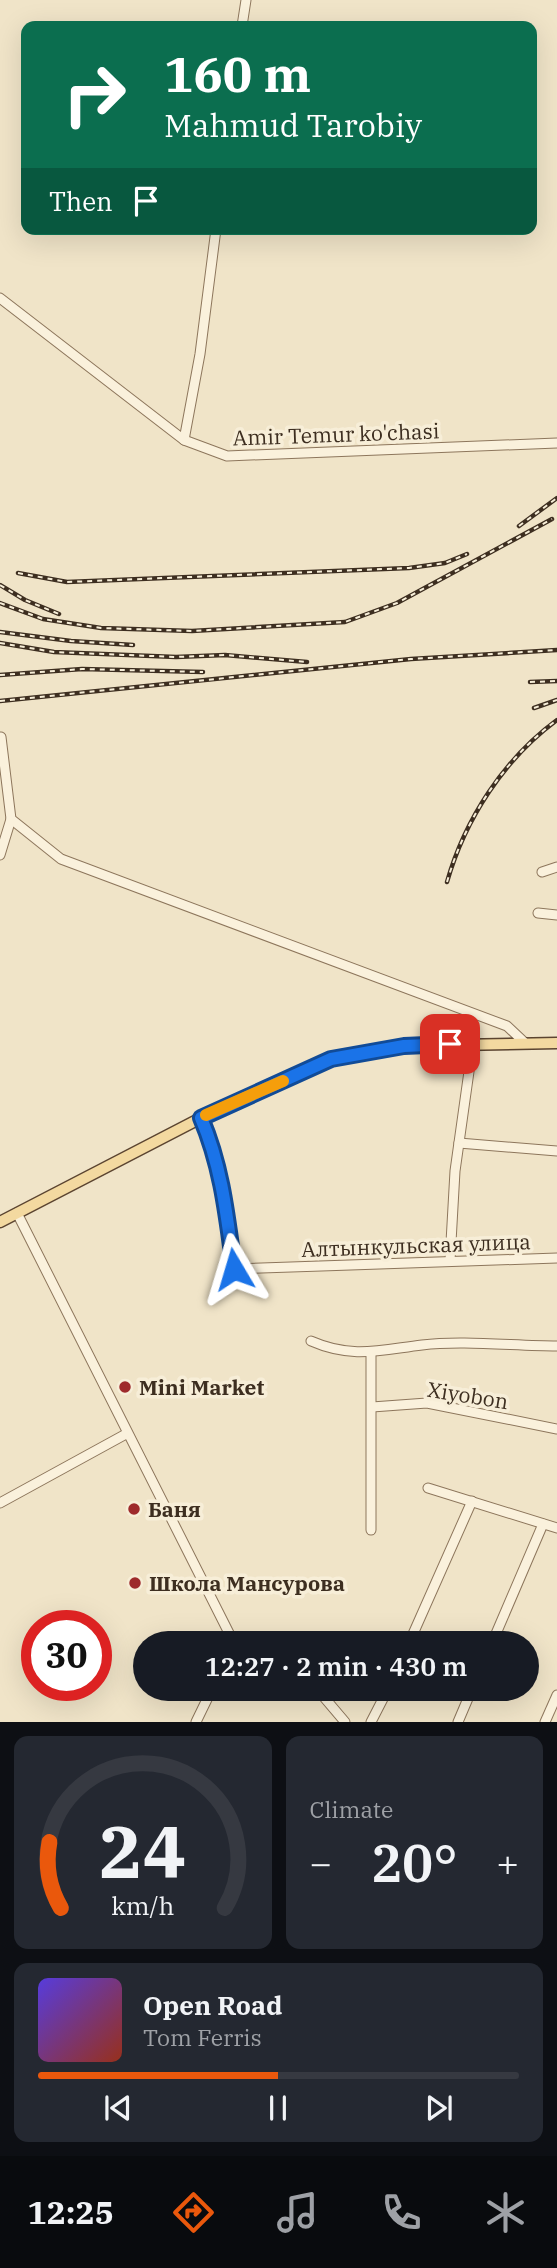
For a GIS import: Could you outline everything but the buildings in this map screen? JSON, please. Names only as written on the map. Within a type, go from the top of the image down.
[{"type":"main road","points":[[0,1222],[201,1118],[331,1059],[404,1046],[557,1043]]},
{"type":"street","points":[[243,21],[246,0]]},
{"type":"street","points":[[184,440],[200,354],[215,235]]},
{"type":"street","name":"Amir Temur ko'chasi","points":[[0,298],[184,440],[227,456],[557,443]]},
{"type":"street","points":[[0,855],[11,819],[1,737]]},
{"type":"street","points":[[11,819],[61,859],[507,1026],[524,1042]]},
{"type":"street","points":[[542,872],[557,867]]},
{"type":"street","points":[[538,913],[557,915]]},
{"type":"street","points":[[450,1260],[459,1143],[473,1043]]},
{"type":"street","name":"Алтынкульская улица","points":[[201,1118],[215,1150],[234,1269],[557,1258]]},
{"type":"street","points":[[459,1143],[557,1151]]},
{"type":"street","points":[[17,1213],[126,1434],[228,1631]]},
{"type":"street","points":[[311,1341],[339,1353],[423,1345],[557,1346]]},
{"type":"street","points":[[371,1352],[371,1530]]},
{"type":"street","name":"Xiyobon","points":[[372,1407],[427,1403],[557,1429]]},
{"type":"street","points":[[0,1503],[126,1434]]},
{"type":"street","points":[[428,1488],[557,1528]]},
{"type":"street","points":[[414,1631],[472,1501]]},
{"type":"street","points":[[497,1631],[543,1524]]},
{"type":"street","points":[[545,1722],[557,1695]]},
{"type":"street","points":[[196,1722],[206,1701]]},
{"type":"street","points":[[327,1701],[345,1722]]},
{"type":"street","points":[[370,1722],[381,1701]]},
{"type":"street","points":[[458,1722],[467,1701]]},
{"type":"railway","points":[[519,526],[557,498]]},
{"type":"railway","points":[[0,603],[43,619],[101,628],[192,631],[345,622],[397,603],[552,519]]},
{"type":"railway","points":[[18,573],[67,582],[409,568],[445,563],[467,554]]},
{"type":"railway","points":[[0,585],[25,600],[59,614]]},
{"type":"railway","points":[[0,632],[133,645]]},
{"type":"railway","points":[[0,643],[54,652],[176,657],[225,655],[307,662]]},
{"type":"railway","points":[[0,701],[411,659],[557,650]]},
{"type":"railway","points":[[0,675],[82,669],[203,672]]},
{"type":"railway","points":[[530,682],[557,681]]},
{"type":"railway","points":[[534,708],[557,700]]},
{"type":"railway","points":[[447,882],[464,836],[489,792],[520,753],[557,720]]},
{"type":"slow traffic","points":[[206,1115],[283,1081]]},
{"type":"place","name":"Mini Market","points":[[125,1387]]},
{"type":"place","name":"Баня","points":[[134,1509]]},
{"type":"place","name":"Школа Мансурова","points":[[135,1583]]},
{"type":"route","points":[[234,1269],[215,1150],[201,1118],[331,1059],[404,1046],[450,1044]]}]
